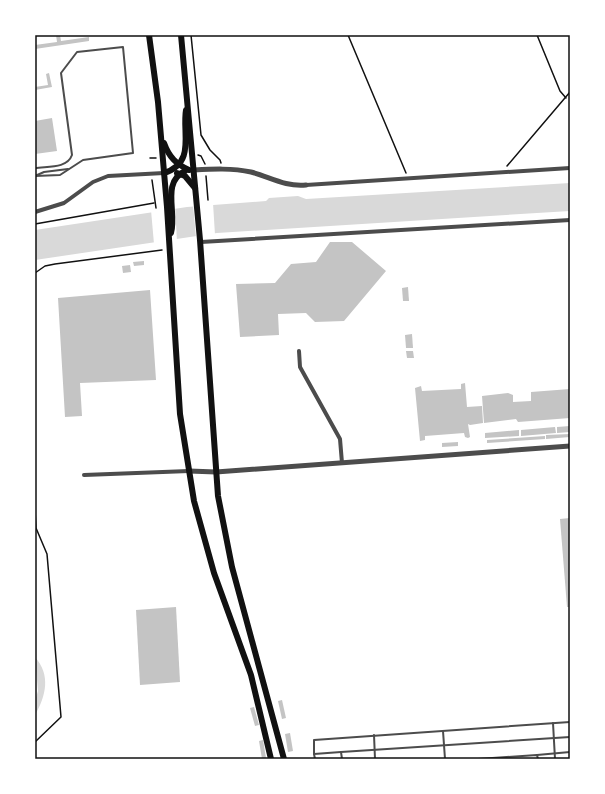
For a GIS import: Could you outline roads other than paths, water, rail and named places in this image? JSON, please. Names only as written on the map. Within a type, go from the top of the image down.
[{"type":"main road","points":[[149,35],[164,172],[170,206]]},
{"type":"main road","points":[[181,35],[188,100],[184,171],[196,191]]},
{"type":"main road","points":[[164,172],[170,171],[178,165],[185,150],[185,116],[188,100]]},
{"type":"main road","points":[[161,137],[168,153],[184,171],[192,182],[196,191],[201,241],[218,496],[232,567],[284,759]]},
{"type":"main road","points":[[164,172],[184,171]]},
{"type":"main road","points":[[184,171],[172,183],[170,206],[170,243],[180,414],[194,501],[214,573],[251,675],[271,759]]},
{"type":"street","points":[[184,171],[223,169],[252,173],[291,185],[306,185],[570,168]]},
{"type":"street","points":[[35,212],[64,203],[93,182],[108,176],[164,172]]},
{"type":"street","points":[[201,241],[570,220]]},
{"type":"street","points":[[299,351],[300,367],[340,439],[342,463]]},
{"type":"street","points":[[84,475],[189,471],[216,472],[570,446]]},
{"type":"lane","points":[[35,168],[64,164],[70,160],[72,156],[61,73],[77,52],[123,46],[133,153],[83,160],[60,175],[35,176]]},
{"type":"lane","points":[[35,176],[44,172],[69,169]]},
{"type":"lane","points":[[315,759],[314,740],[570,722]]},
{"type":"lane","points":[[553,723],[555,759]]},
{"type":"lane","points":[[443,731],[445,759]]},
{"type":"lane","points":[[374,735],[375,759]]},
{"type":"lane","points":[[314,754],[569,736]]},
{"type":"lane","points":[[341,752],[342,759]]},
{"type":"lane","points":[[478,759],[570,752]]},
{"type":"lane","points":[[537,755],[538,759]]}]
